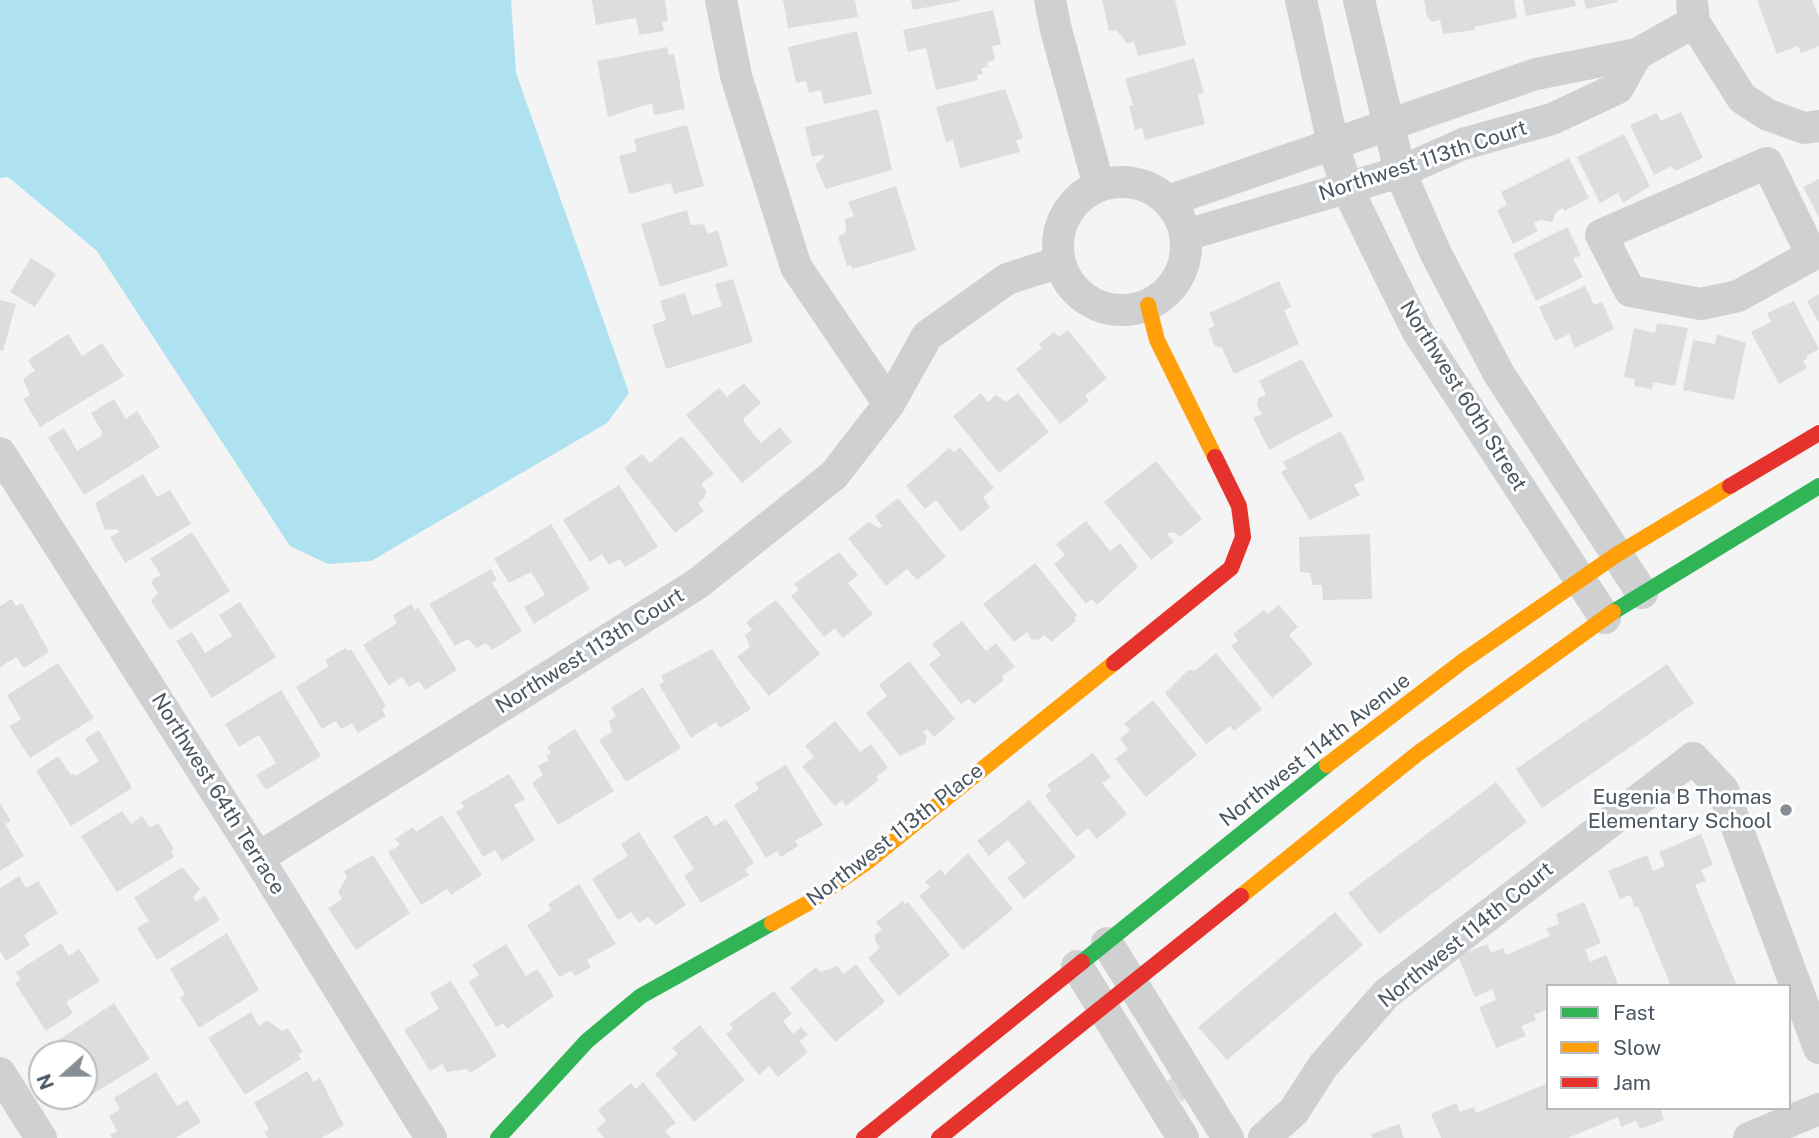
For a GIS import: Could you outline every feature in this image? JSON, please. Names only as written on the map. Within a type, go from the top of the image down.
[{"type":"street","points":[[722,0],[736,76],[796,267],[889,404]]},
{"type":"street","points":[[1050,0],[1055,30],[1100,186]]},
{"type":"street","name":"Northwest 60th Street","points":[[1301,0],[1333,144],[1348,188],[1419,332],[1605,618]]},
{"type":"street","name":"Northwest 60th Street","points":[[1359,0],[1400,172],[1436,254],[1499,374],[1642,593]]},
{"type":"street","points":[[1693,11],[1742,98],[1768,115],[1804,128],[1819,126]]},
{"type":"street","name":"Northwest 113th Court","points":[[1186,235],[1400,172],[1463,144],[1552,119],[1618,88],[1637,54],[1693,11]]},
{"type":"street","name":"Northwest 113th Court","points":[[1168,201],[1536,74],[1637,54]]},
{"type":"street","points":[[1767,163],[1601,235],[1630,291],[1701,304],[1738,296],[1812,255],[1767,163],[1768,115]]},
{"type":"street","points":[[1118,181],[1136,183],[1168,201],[1180,217],[1186,235],[1186,256],[1179,276],[1166,293],[1148,305],[1127,310],[1105,307],[1085,298],[1069,282],[1060,262],[1058,243],[1070,208],[1083,194],[1118,181]]},
{"type":"street","name":"Northwest 113th Court","points":[[258,858],[697,584],[834,475],[889,404],[927,336],[1007,279],[1060,262]]},
{"type":"street","name":"Northwest 113th Place","points":[[498,1138],[587,1041],[641,996],[808,903],[867,862],[1231,568],[1243,537],[1238,506],[1157,341],[1148,305]]},
{"type":"street","points":[[1439,365],[1482,340]]},
{"type":"street","name":"Northwest 114th Avenue","points":[[864,1138],[1366,733],[1579,579],[1703,500],[1819,433]]},
{"type":"street","name":"Northwest 64th Terrace","points":[[0,453],[258,858],[432,1138]]},
{"type":"street","points":[[939,1138],[1417,754],[1642,593],[1819,486]]},
{"type":"street","points":[[1689,563],[1690,537],[1703,500]]},
{"type":"street","name":"Northwest 114th Court","points":[[1264,1138],[1294,1111],[1323,1066],[1386,994],[1693,758],[1723,790],[1819,1048]]},
{"type":"street","points":[[1107,943],[1228,1138]]},
{"type":"street","points":[[1077,967],[1179,1130],[1206,1102]]},
{"type":"street","points":[[0,1073],[41,1138]]},
{"type":"street","points":[[1749,1138],[1819,1109]]},
{"type":"water","points":[[0,0],[511,0],[516,73],[629,393],[607,423],[371,561],[328,564],[290,546],[97,251],[8,177],[0,178]]},
{"type":"building","points":[[592,0],[665,0],[668,21],[662,22],[664,31],[639,35],[636,18],[596,25]]},
{"type":"building","points":[[783,0],[855,0],[858,17],[788,28]]},
{"type":"building","points":[[911,0],[960,0],[960,1],[913,10]]},
{"type":"building","points":[[1102,0],[1175,0],[1186,45],[1138,56],[1134,42],[1127,43],[1116,30],[1109,31]]},
{"type":"building","points":[[1424,0],[1514,0],[1517,18],[1474,27],[1475,30],[1443,34],[1440,20],[1432,22],[1427,17]]},
{"type":"building","points":[[1523,0],[1575,0],[1576,6],[1526,16]]},
{"type":"building","points":[[1584,0],[1617,0],[1618,2],[1586,9]]},
{"type":"building","points":[[1757,0],[1812,0],[1819,17],[1819,46],[1801,53],[1798,46],[1777,54]]},
{"type":"building","points":[[993,10],[1001,44],[992,46],[995,60],[987,62],[988,67],[981,68],[983,74],[977,75],[978,80],[936,90],[926,48],[908,52],[903,30]]},
{"type":"building","points":[[857,31],[872,94],[824,104],[821,90],[809,93],[806,81],[796,83],[788,47]]},
{"type":"building","points":[[667,47],[669,55],[674,54],[685,109],[654,115],[652,103],[608,117],[597,61]]},
{"type":"building","points":[[1194,58],[1204,93],[1198,95],[1205,124],[1145,140],[1142,128],[1135,130],[1129,106],[1133,105],[1125,79]]},
{"type":"building","points":[[1005,89],[1023,138],[1016,140],[1020,152],[960,168],[953,140],[946,142],[936,107]]},
{"type":"building","points":[[878,109],[892,170],[826,189],[815,165],[824,157],[823,154],[812,157],[805,127]]},
{"type":"building","points":[[1681,112],[1703,158],[1675,171],[1672,166],[1654,175],[1630,125],[1657,113],[1661,121]]},
{"type":"building","points":[[687,125],[704,186],[674,194],[671,183],[629,194],[619,156],[637,151],[634,139]]},
{"type":"building","points":[[1624,134],[1650,186],[1623,203],[1618,193],[1600,203],[1577,157]]},
{"type":"building","points":[[1569,158],[1589,198],[1564,211],[1563,208],[1557,211],[1552,222],[1540,220],[1534,223],[1538,231],[1513,244],[1497,210],[1507,205],[1501,192]]},
{"type":"building","points":[[1819,179],[1819,218],[1803,187]]},
{"type":"building","points":[[896,186],[916,250],[852,269],[851,265],[847,266],[838,237],[846,232],[845,219],[854,216],[848,202]]},
{"type":"building","points":[[687,210],[691,225],[704,224],[708,234],[718,230],[728,266],[660,287],[641,224]]},
{"type":"building","points":[[1567,227],[1581,255],[1573,259],[1583,277],[1536,301],[1513,254]]},
{"type":"building","points":[[31,258],[56,274],[35,307],[10,292]]},
{"type":"building","points":[[733,279],[753,342],[666,369],[652,325],[666,320],[660,301],[685,293],[692,316],[722,306],[715,284]]},
{"type":"building","points":[[1279,281],[1291,307],[1284,310],[1299,344],[1234,374],[1222,348],[1215,346],[1208,329],[1215,326],[1209,313]]},
{"type":"building","points":[[1585,286],[1594,305],[1602,302],[1614,329],[1575,348],[1569,334],[1555,341],[1539,307]]},
{"type":"building","points":[[1819,294],[1819,323],[1807,301]]},
{"type":"building","points":[[0,300],[16,304],[3,351],[0,350]]},
{"type":"building","points":[[1794,301],[1819,349],[1803,360],[1807,368],[1779,384],[1751,332],[1771,322],[1767,313]]},
{"type":"building","points":[[1657,323],[1688,328],[1675,386],[1653,382],[1652,389],[1634,386],[1635,379],[1624,377],[1634,328],[1655,333]]},
{"type":"building","points":[[1068,330],[1107,378],[1085,396],[1089,401],[1060,424],[1016,369],[1042,348],[1039,344],[1054,332],[1059,337]]},
{"type":"building","points":[[68,334],[82,356],[102,343],[124,376],[40,427],[23,399],[30,395],[23,379],[35,371],[28,360]]},
{"type":"building","points":[[1717,334],[1746,343],[1734,400],[1683,390],[1693,340],[1715,344]]},
{"type":"building","points":[[1302,359],[1333,416],[1269,450],[1253,418],[1262,414],[1257,405],[1258,398],[1266,395],[1259,381]]},
{"type":"building","points":[[744,383],[761,403],[744,418],[744,422],[761,443],[780,427],[792,442],[742,483],[686,415],[719,388],[727,397]]},
{"type":"building","points":[[981,393],[988,402],[996,395],[1006,402],[1018,393],[1049,432],[999,473],[953,416]]},
{"type":"building","points":[[114,399],[126,419],[137,411],[160,447],[84,495],[48,438],[64,428],[77,451],[101,436],[102,432],[91,413]]},
{"type":"building","points":[[1341,431],[1365,479],[1354,485],[1360,495],[1310,520],[1281,472],[1287,469],[1283,462]]},
{"type":"building","points":[[682,436],[714,474],[701,484],[706,491],[705,497],[698,503],[704,511],[675,533],[624,468],[642,454],[650,463]]},
{"type":"building","points":[[960,447],[994,488],[983,497],[990,507],[961,532],[936,500],[925,509],[906,486],[949,448],[954,452]]},
{"type":"building","points":[[1156,461],[1202,519],[1181,536],[1171,532],[1167,534],[1174,542],[1151,560],[1104,502]]},
{"type":"building","points":[[143,474],[157,497],[170,490],[191,524],[125,563],[110,537],[119,532],[117,529],[105,530],[95,503]]},
{"type":"building","points":[[619,485],[658,547],[625,567],[620,559],[609,565],[602,554],[590,562],[563,520]]},
{"type":"building","points":[[898,498],[946,557],[917,580],[907,569],[886,586],[848,538],[869,522],[879,528],[882,526],[875,516]]},
{"type":"building","points":[[1086,521],[1110,551],[1120,543],[1138,567],[1097,605],[1092,599],[1086,604],[1054,564],[1065,555],[1056,544]]},
{"type":"building","points":[[551,524],[590,589],[534,624],[524,607],[545,595],[531,572],[509,583],[494,559]]},
{"type":"building","points":[[192,532],[230,591],[170,630],[151,601],[158,593],[152,584],[153,579],[161,575],[150,559]]},
{"type":"building","points":[[1370,534],[1372,599],[1323,600],[1322,585],[1313,585],[1310,573],[1300,572],[1299,537]]},
{"type":"building","points":[[839,552],[858,575],[848,583],[873,614],[843,638],[835,628],[824,637],[791,596],[799,590],[794,584]]},
{"type":"building","points":[[1035,563],[1077,615],[1074,618],[1076,621],[1051,642],[1045,635],[1038,640],[1031,639],[1027,632],[1014,642],[983,604]]},
{"type":"building","points":[[491,569],[497,580],[492,583],[522,631],[492,650],[486,643],[477,648],[468,639],[455,646],[429,604]]},
{"type":"building","points":[[11,599],[16,606],[22,603],[49,652],[24,668],[16,657],[0,667],[0,606]]},
{"type":"building","points":[[776,600],[820,654],[769,696],[737,657],[750,647],[745,635],[752,630],[746,622]]},
{"type":"building","points":[[240,602],[276,657],[212,698],[176,641],[192,632],[205,653],[232,636],[219,615]]},
{"type":"building","points":[[411,604],[415,610],[418,607],[457,670],[425,690],[419,681],[409,687],[402,677],[389,686],[363,645],[397,623],[393,615]]},
{"type":"building","points":[[1279,605],[1298,627],[1289,635],[1313,664],[1272,698],[1231,646],[1238,641],[1233,634],[1264,610],[1267,614]]},
{"type":"building","points":[[962,621],[986,651],[996,643],[1015,667],[1002,676],[1004,680],[974,704],[969,699],[961,704],[929,664],[941,655],[932,644]]},
{"type":"building","points":[[346,648],[348,651],[351,649],[386,706],[382,709],[386,716],[358,733],[352,723],[341,729],[336,721],[322,729],[296,687],[329,666],[325,660]]},
{"type":"building","points":[[712,649],[751,709],[720,728],[716,722],[691,738],[659,685],[664,682],[661,676]]},
{"type":"building","points":[[1216,653],[1262,709],[1234,731],[1230,726],[1206,744],[1165,693],[1188,670],[1196,670]]},
{"type":"building","points":[[909,661],[955,719],[934,737],[927,729],[923,732],[927,736],[925,744],[900,756],[866,713],[887,696],[879,685]]},
{"type":"building","points":[[58,663],[94,718],[30,758],[9,726],[21,719],[7,695]]},
{"type":"building","points":[[1667,664],[1694,703],[1542,808],[1516,769]]},
{"type":"building","points":[[643,687],[681,748],[626,782],[599,740],[612,732],[609,721],[616,716],[611,708]]},
{"type":"building","points":[[281,690],[321,756],[266,790],[256,775],[276,763],[259,735],[239,747],[225,724]]},
{"type":"building","points":[[1153,700],[1197,755],[1146,797],[1115,759],[1128,749],[1120,739],[1130,730],[1124,724]]},
{"type":"building","points":[[835,721],[860,752],[871,744],[888,768],[876,777],[879,780],[846,806],[842,800],[835,806],[802,766],[814,757],[805,746]]},
{"type":"building","points":[[575,729],[614,791],[558,825],[532,783],[543,775],[538,766],[549,760],[546,756],[551,753],[547,747]]},
{"type":"building","points":[[99,730],[132,788],[71,826],[36,771],[58,756],[71,775],[74,773],[76,776],[99,761],[85,739]]},
{"type":"building","points":[[1093,753],[1111,777],[1102,783],[1127,814],[1097,839],[1088,828],[1077,837],[1045,796],[1051,791],[1047,785]]},
{"type":"building","points":[[786,765],[823,825],[795,841],[798,846],[781,857],[777,851],[766,858],[734,805],[759,789],[755,783]]},
{"type":"building","points":[[509,774],[525,799],[514,805],[535,840],[502,861],[495,850],[483,857],[456,812],[464,807],[461,802]]},
{"type":"building","points":[[1496,782],[1527,822],[1379,934],[1348,893]]},
{"type":"building","points":[[1029,800],[1076,857],[1024,899],[1007,878],[1026,863],[1008,840],[989,856],[977,841]]},
{"type":"building","points":[[0,803],[11,821],[5,824],[24,856],[0,871]]},
{"type":"building","points":[[122,811],[131,824],[142,816],[150,828],[158,823],[174,849],[171,851],[174,857],[117,892],[81,836]]},
{"type":"building","points":[[442,815],[482,875],[451,895],[447,889],[421,905],[388,852],[400,845],[395,839],[413,827],[416,832]]},
{"type":"building","points":[[707,815],[714,826],[726,819],[754,863],[745,869],[749,875],[701,903],[684,876],[694,869],[673,836]]},
{"type":"building","points":[[639,832],[686,905],[656,925],[648,917],[639,923],[631,912],[618,920],[592,879],[628,856],[621,844]]},
{"type":"building","points":[[1701,834],[1713,865],[1701,870],[1706,881],[1695,885],[1736,984],[1670,984],[1638,906],[1635,908],[1630,895],[1620,899],[1608,871],[1647,855],[1653,871],[1665,866],[1659,852]]},
{"type":"building","points":[[968,853],[1013,909],[963,950],[919,896],[930,887],[925,882],[940,869],[945,875]]},
{"type":"building","points":[[373,855],[410,913],[356,950],[328,908],[342,899],[338,892],[347,877],[344,871]]},
{"type":"building","points":[[182,867],[200,889],[193,897],[196,902],[205,896],[220,920],[157,960],[137,928],[149,921],[134,898]]},
{"type":"building","points":[[19,876],[26,888],[38,881],[58,913],[24,935],[30,945],[6,961],[0,951],[0,888]]},
{"type":"building","points":[[579,884],[616,944],[587,960],[591,967],[575,976],[571,971],[559,977],[527,925],[551,910],[548,904]]},
{"type":"building","points":[[903,901],[905,904],[908,902],[950,955],[899,996],[868,958],[880,948],[875,941],[875,935],[882,930],[876,922]]},
{"type":"building","points":[[1584,902],[1601,943],[1585,950],[1590,962],[1606,955],[1618,984],[1546,984],[1546,1010],[1534,1015],[1536,1020],[1521,1026],[1526,1036],[1496,1048],[1479,1007],[1496,1000],[1492,989],[1475,997],[1458,956],[1487,944],[1491,953],[1503,948],[1506,955],[1550,936],[1546,929],[1559,924],[1556,914]]},
{"type":"building","points":[[1335,912],[1363,945],[1227,1060],[1198,1027]]},
{"type":"building","points":[[227,933],[259,990],[199,1028],[180,998],[185,994],[170,969]]},
{"type":"building","points":[[61,943],[69,956],[79,949],[100,981],[66,1002],[73,1013],[46,1031],[15,983],[21,980],[16,972]]},
{"type":"building","points":[[506,944],[526,976],[538,969],[554,996],[507,1029],[503,1023],[496,1027],[469,982],[479,975],[472,965]]},
{"type":"building","points":[[856,964],[885,1002],[835,1042],[790,988],[816,967],[820,972],[838,966],[843,974]]},
{"type":"building","points":[[451,981],[497,1056],[470,1073],[467,1069],[447,1072],[442,1064],[430,1071],[404,1030],[439,1009],[430,993]]},
{"type":"building","points":[[774,991],[792,1014],[783,1021],[793,1034],[801,1027],[808,1035],[799,1041],[808,1052],[778,1077],[769,1066],[759,1075],[726,1034],[733,1029],[729,1024]]},
{"type":"building","points":[[114,1003],[150,1059],[98,1091],[98,1040],[58,1040]]},
{"type":"building","points":[[251,1012],[259,1026],[267,1020],[282,1031],[288,1028],[303,1052],[298,1054],[301,1059],[245,1095],[208,1038]]},
{"type":"building","points":[[700,1025],[745,1080],[694,1122],[655,1074],[678,1054],[672,1048]]},
{"type":"building","points":[[307,1071],[314,1082],[320,1078],[344,1125],[322,1138],[268,1138],[264,1132],[269,1129],[254,1103]]},
{"type":"building","points":[[156,1072],[177,1106],[187,1100],[201,1122],[176,1138],[112,1138],[110,1135],[117,1131],[109,1116],[120,1109],[114,1098]]},
{"type":"building","points":[[1179,1073],[1193,1094],[1181,1102],[1167,1081]]},
{"type":"building","points":[[643,1082],[676,1123],[665,1131],[671,1138],[604,1138],[597,1129],[606,1120],[598,1110],[631,1083],[636,1089]]},
{"type":"building","points":[[1546,1084],[1546,1110],[1661,1110],[1664,1120],[1640,1129],[1636,1121],[1621,1127],[1618,1117],[1568,1138],[1441,1138],[1431,1114],[1456,1103],[1460,1112],[1474,1107],[1476,1113]]},
{"type":"building","points":[[1399,1124],[1404,1138],[1372,1138],[1371,1134]]},
{"type":"traffic: fast","points":[[1613,612],[1819,486]]},
{"type":"traffic: fast","points":[[1082,962],[1327,765]]},
{"type":"traffic: fast","points":[[498,1138],[587,1041],[641,996],[772,923]]},
{"type":"traffic: slow","points":[[1148,305],[1157,340],[1215,457]]},
{"type":"traffic: slow","points":[[1327,765],[1463,661],[1616,555],[1730,486]]},
{"type":"traffic: slow","points":[[1241,896],[1417,754],[1613,612]]},
{"type":"traffic: slow","points":[[772,923],[808,903],[867,862],[1114,663]]},
{"type":"traffic: jam","points":[[1730,486],[1819,433]]},
{"type":"traffic: jam","points":[[1114,663],[1231,568],[1243,537],[1239,506],[1215,457]]},
{"type":"traffic: jam","points":[[939,1138],[1241,896]]},
{"type":"traffic: jam","points":[[864,1138],[1082,962]]},
{"type":"place","name":"Eugenia B Thomas Elementary School","points":[[1786,810]]}]
